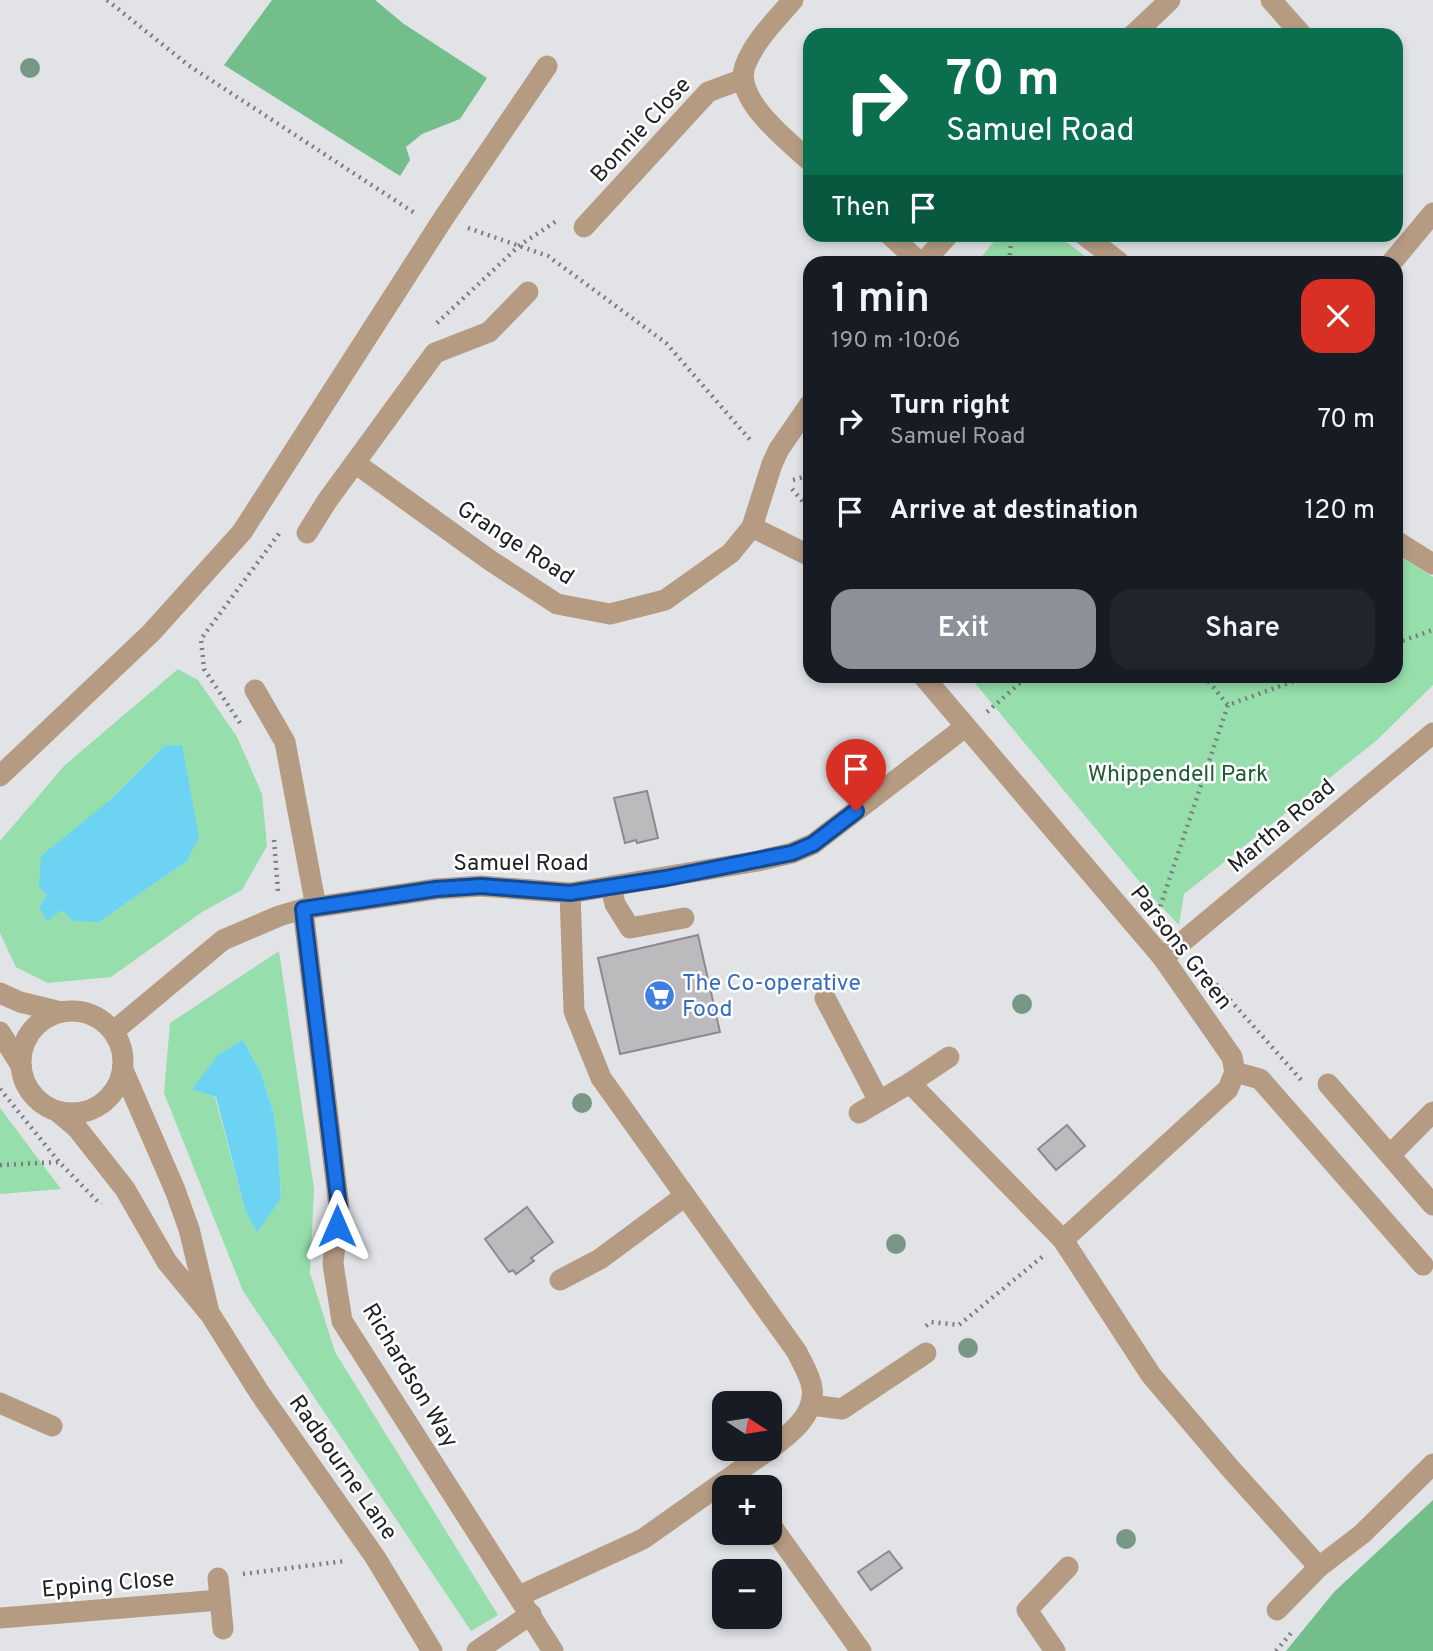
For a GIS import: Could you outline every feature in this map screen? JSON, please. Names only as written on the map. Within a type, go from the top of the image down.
[{"type":"street","points":[[793,0],[765,33],[745,66],[743,79],[752,102],[768,122],[803,154]]},
{"type":"street","points":[[1140,28],[1170,0]]},
{"type":"street","points":[[1270,0],[1296,28]]},
{"type":"street","points":[[0,776],[151,633],[242,531],[443,219],[547,66]]},
{"type":"street","name":"Bonnie Close","points":[[584,228],[708,92],[743,79]]},
{"type":"street","points":[[1397,256],[1433,213]]},
{"type":"street","points":[[898,242],[914,256]]},
{"type":"street","points":[[927,256],[941,242]]},
{"type":"street","points":[[1093,242],[1111,256]]},
{"type":"street","points":[[307,533],[327,501],[435,353],[489,332],[528,292]]},
{"type":"street","name":"Grange Road","points":[[355,463],[491,561],[557,604],[610,614],[665,600],[730,553],[752,527],[772,464],[803,414]]},
{"type":"street","points":[[752,527],[803,552]]},
{"type":"street","points":[[1403,545],[1433,564]]},
{"type":"street","name":"Parsons Green","points":[[929,683],[1163,957],[1232,1057],[1235,1072]]},
{"type":"street","name":"Richardson Way","points":[[255,690],[285,742],[309,908],[339,1207],[333,1264],[342,1321],[553,1651]]},
{"type":"street","name":"Samuel Road","points":[[114,1031],[223,940],[279,916],[309,908],[436,889],[470,887],[570,893],[792,853],[813,844],[965,727]]},
{"type":"street","name":"Martha Road","points":[[1163,957],[1433,733]]},
{"type":"street","points":[[611,887],[615,904],[630,928],[684,918]]},
{"type":"street","points":[[570,893],[574,1011],[601,1077],[797,1353],[812,1387],[811,1405],[803,1421],[782,1439]]},
{"type":"street","points":[[0,993],[20,1002],[61,1012]]},
{"type":"street","points":[[825,998],[879,1101]]},
{"type":"street","points":[[0,1032],[20,1064],[24,1080],[32,1094],[43,1105],[58,1112],[75,1114],[92,1110],[107,1100],[118,1086],[123,1070],[123,1056],[114,1031],[90,1013],[76,1010],[47,1017],[31,1031],[22,1050],[20,1064]]},
{"type":"street","points":[[859,1113],[949,1057]]},
{"type":"street","name":"Radbourne Lane","points":[[123,1070],[190,1229],[210,1314]]},
{"type":"street","points":[[1063,1240],[1228,1089],[1235,1072],[1260,1079],[1423,1265]]},
{"type":"street","points":[[910,1083],[1063,1240],[1151,1375],[1228,1467],[1319,1567]]},
{"type":"street","points":[[1328,1084],[1433,1205]]},
{"type":"street","name":"Radbourne Lane","points":[[58,1112],[95,1148],[125,1189],[167,1262],[210,1314],[259,1392],[375,1557],[432,1651]]},
{"type":"street","points":[[1390,1155],[1433,1112]]},
{"type":"street","points":[[560,1280],[600,1259],[685,1196]]},
{"type":"street","points":[[811,1405],[842,1409],[926,1353]]},
{"type":"street","points":[[0,1403],[52,1426]]},
{"type":"street","points":[[745,1475],[758,1461]]},
{"type":"street","points":[[1277,1610],[1319,1567],[1362,1534],[1433,1464]]},
{"type":"street","points":[[519,1595],[643,1539],[712,1497]]},
{"type":"street","points":[[782,1541],[861,1651]]},
{"type":"street","points":[[1055,1651],[1027,1610],[1068,1567]]},
{"type":"street","points":[[218,1578],[223,1629]]},
{"type":"street","name":"Epping Close","points":[[0,1618],[220,1600]]},
{"type":"street","points":[[477,1651],[531,1614]]},
{"type":"path","points":[[107,0],[188,65],[418,215]]},
{"type":"path","points":[[433,328],[520,245],[562,217]]},
{"type":"path","points":[[520,245],[548,256],[666,343],[772,464]]},
{"type":"path","points":[[242,725],[204,669],[201,639],[283,528]]},
{"type":"path","points":[[1403,641],[1433,630]]},
{"type":"path","points":[[965,727],[1020,683]]},
{"type":"path","points":[[1210,683],[1228,705]]},
{"type":"path","points":[[1228,705],[1289,683]]},
{"type":"path","points":[[1156,918],[1228,705]]},
{"type":"path","points":[[273,830],[279,916]]},
{"type":"path","points":[[0,1088],[59,1162]]},
{"type":"path","points":[[920,1330],[931,1322],[959,1325],[1063,1240]]},
{"type":"path","points":[[218,1578],[375,1557]]},
{"type":"green space","points":[[272,0],[375,0],[404,24],[487,78],[460,119],[422,134],[406,147],[410,160],[400,176],[224,65]]},
{"type":"green space","points":[[1066,242],[1085,256],[982,256],[993,243]]},
{"type":"green space","name":"Whippendell Park","points":[[1403,558],[1433,577],[1433,685],[1377,740],[1184,894],[1179,925],[1154,899],[975,683],[1403,683]]},
{"type":"green space","points":[[178,669],[198,680],[237,737],[262,794],[267,846],[242,890],[202,912],[111,977],[48,983],[16,967],[0,933],[0,841],[65,765]],"holes":[[[164,746],[187,861],[99,922],[62,910],[39,907],[109,801]]]},
{"type":"green space","points":[[279,951],[314,1189],[310,1273],[335,1352],[498,1615],[471,1631],[243,1291],[164,1093],[170,1023]],"holes":[[[243,1040],[261,1073],[274,1114],[281,1199],[257,1231],[245,1210],[215,1097],[192,1088]]]},
{"type":"green space","points":[[0,1108],[61,1189],[0,1194]]},
{"type":"green space","points":[[1433,1500],[1433,1651],[1286,1651],[1334,1592]]},
{"type":"water","points":[[182,745],[199,837],[187,861],[99,922],[73,921],[62,910],[47,921],[39,907],[47,895],[39,887],[41,856],[109,801],[164,746]]},
{"type":"water","points":[[243,1040],[261,1073],[274,1114],[278,1145],[281,1199],[257,1232],[245,1210],[216,1097],[192,1089],[218,1055]]},
{"type":"building","points":[[647,791],[658,838],[625,843],[614,798]]},
{"type":"building","name":"The Co-operative Food","points":[[698,935],[720,1032],[620,1054],[598,958]]},
{"type":"building","points":[[1067,1125],[1085,1146],[1056,1170],[1038,1149]]},
{"type":"building","points":[[527,1207],[553,1242],[531,1258],[534,1261],[516,1274],[513,1270],[509,1272],[485,1239]]},
{"type":"building","points":[[889,1551],[902,1568],[871,1590],[858,1572]]},
{"type":"place","name":"The Co-operative Food","points":[[659,995]]},
{"type":"route","points":[[337,1226],[339,1207],[303,909],[436,889],[481,886],[570,893],[666,878],[792,853],[813,844],[856,811]]}]
